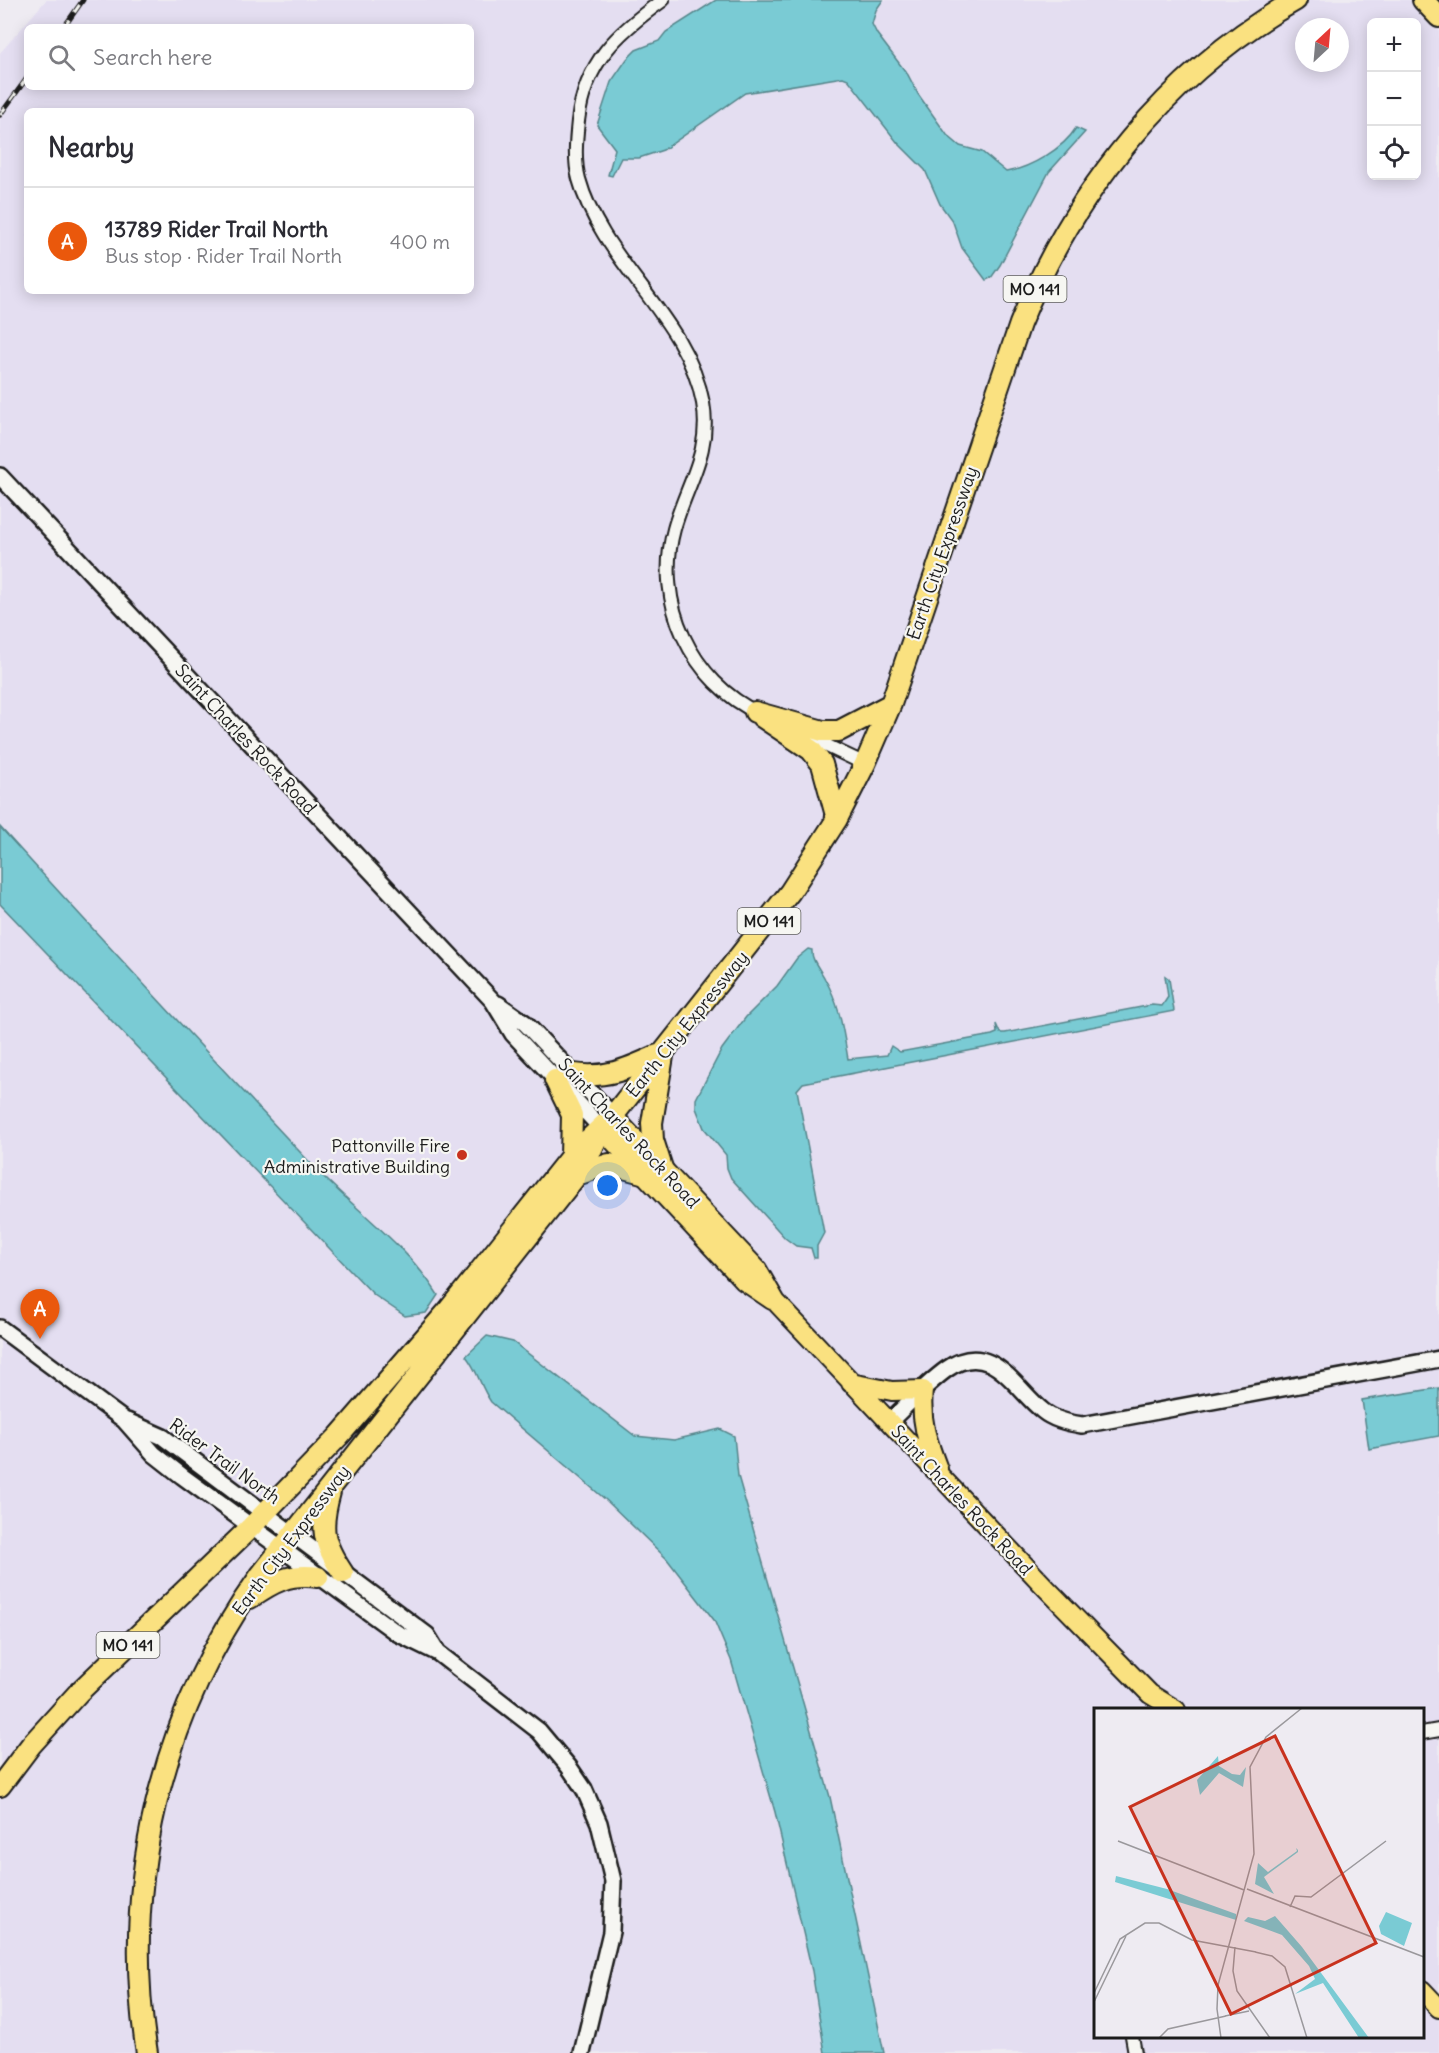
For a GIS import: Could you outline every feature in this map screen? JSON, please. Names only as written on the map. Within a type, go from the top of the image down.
[{"type":"highway","name":"Earth City Expressway","points":[[0,1786],[31,1745],[79,1692],[258,1520],[401,1367],[571,1156],[607,1123],[768,922],[837,819],[865,765],[891,704],[1020,324],[1042,273],[1065,231],[1084,199],[1119,152],[1155,111],[1228,45],[1296,0]]},
{"type":"highway","points":[[1423,0],[1439,17]]},
{"type":"highway","points":[[755,712],[824,731],[839,731],[891,704]]},
{"type":"highway","points":[[755,712],[811,750],[822,764],[837,819]]},
{"type":"highway","points":[[574,1074],[595,1077],[614,1075],[663,1053]]},
{"type":"highway","points":[[662,1168],[653,1140],[652,1123],[663,1053]]},
{"type":"highway","points":[[555,1080],[572,1114],[571,1156]]},
{"type":"highway","name":"Earth City Expressway","points":[[147,2053],[140,1997],[139,1926],[152,1819],[183,1716],[213,1652],[240,1605],[287,1542],[584,1166],[607,1123]]},
{"type":"highway","points":[[577,1175],[609,1164],[642,1173]]},
{"type":"highway","points":[[333,1483],[323,1532],[325,1545],[343,1573]]},
{"type":"highway","points":[[240,1605],[280,1579],[300,1575],[318,1577]]},
{"type":"main road","name":"Saint Charles Rock Road","points":[[607,1123],[662,1168],[757,1269],[776,1302],[851,1383],[1154,1702],[1170,1708]]},
{"type":"main road","name":"Saint Charles Rock Road","points":[[607,1123],[642,1173],[744,1281],[776,1302]]},
{"type":"main road","points":[[851,1383],[892,1392],[923,1390],[921,1417],[942,1479]]},
{"type":"main road","points":[[1424,1992],[1439,2008]]},
{"type":"street","points":[[663,0],[607,46],[591,75],[580,104],[575,142],[578,177],[597,222],[687,352],[698,379],[703,406],[704,438],[698,470],[670,546],[671,597],[678,625],[702,668],[714,683],[755,712],[865,765]]},
{"type":"street","name":"Saint Charles Rock Road","points":[[0,476],[493,1001],[513,1034],[555,1080],[607,1123]]},
{"type":"street","name":"Saint Charles Rock Road","points":[[493,1001],[525,1023],[574,1074],[607,1123]]},
{"type":"street","name":"Rider Trail North","points":[[0,1328],[124,1420],[163,1437],[258,1520],[287,1542],[343,1573],[427,1635],[438,1653]]},
{"type":"street","points":[[889,1422],[923,1390],[959,1362],[972,1360],[990,1363],[1018,1384],[1043,1412],[1056,1419],[1082,1425],[1439,1359]]},
{"type":"street","name":"Rider Trail North","points":[[287,1542],[318,1577],[397,1633],[438,1653],[539,1731],[553,1745],[584,1789],[598,1823],[613,1881],[611,1932],[582,2053]]},
{"type":"street","points":[[1424,1733],[1439,1730]]},
{"type":"street","points":[[1132,2038],[1135,2053]]},
{"type":"shaded area","points":[[46,0],[1439,0],[1439,2053],[0,2053],[0,53],[24,25],[24,90],[474,90],[474,24],[25,24]]},
{"type":"water","points":[[716,0],[883,0],[876,10],[872,24],[947,135],[960,146],[982,152],[1006,172],[1045,156],[1063,143],[1076,128],[1085,132],[1049,172],[1000,265],[991,278],[986,280],[962,248],[953,222],[940,204],[925,170],[897,142],[848,79],[843,77],[745,93],[663,150],[639,158],[621,158],[612,176],[608,175],[615,149],[597,125],[611,82],[636,50],[659,41],[666,32]]},
{"type":"water","points":[[0,827],[315,1168],[411,1260],[438,1295],[426,1313],[405,1316],[374,1295],[0,904]]},
{"type":"water","points":[[808,949],[812,950],[814,961],[834,998],[848,1059],[887,1055],[891,1046],[900,1052],[992,1035],[997,1033],[996,1024],[1000,1033],[1005,1033],[1152,1005],[1162,1006],[1168,997],[1165,976],[1169,979],[1174,1011],[803,1083],[797,1090],[824,1233],[817,1246],[817,1258],[814,1258],[811,1248],[796,1246],[785,1238],[731,1178],[726,1155],[704,1128],[696,1108],[696,1099],[722,1049],[746,1017],[777,986],[797,958]]},
{"type":"water","points":[[487,1336],[513,1342],[635,1436],[674,1440],[720,1429],[734,1436],[738,1476],[830,1797],[884,2053],[825,2053],[812,1971],[775,1812],[731,1660],[714,1620],[667,1559],[606,1500],[491,1402],[466,1356]]},
{"type":"water","points":[[1439,1388],[1439,1436],[1369,1449],[1362,1400]]},
{"type":"railway","points":[[66,24],[83,0]]},
{"type":"railway","points":[[0,115],[24,82]]},
{"type":"place","name":"Pattonville Fire Administrative Building","points":[[462,1155]]},
{"type":"place","name":"13789 Rider Trail North","points":[[40,1339]]}]
